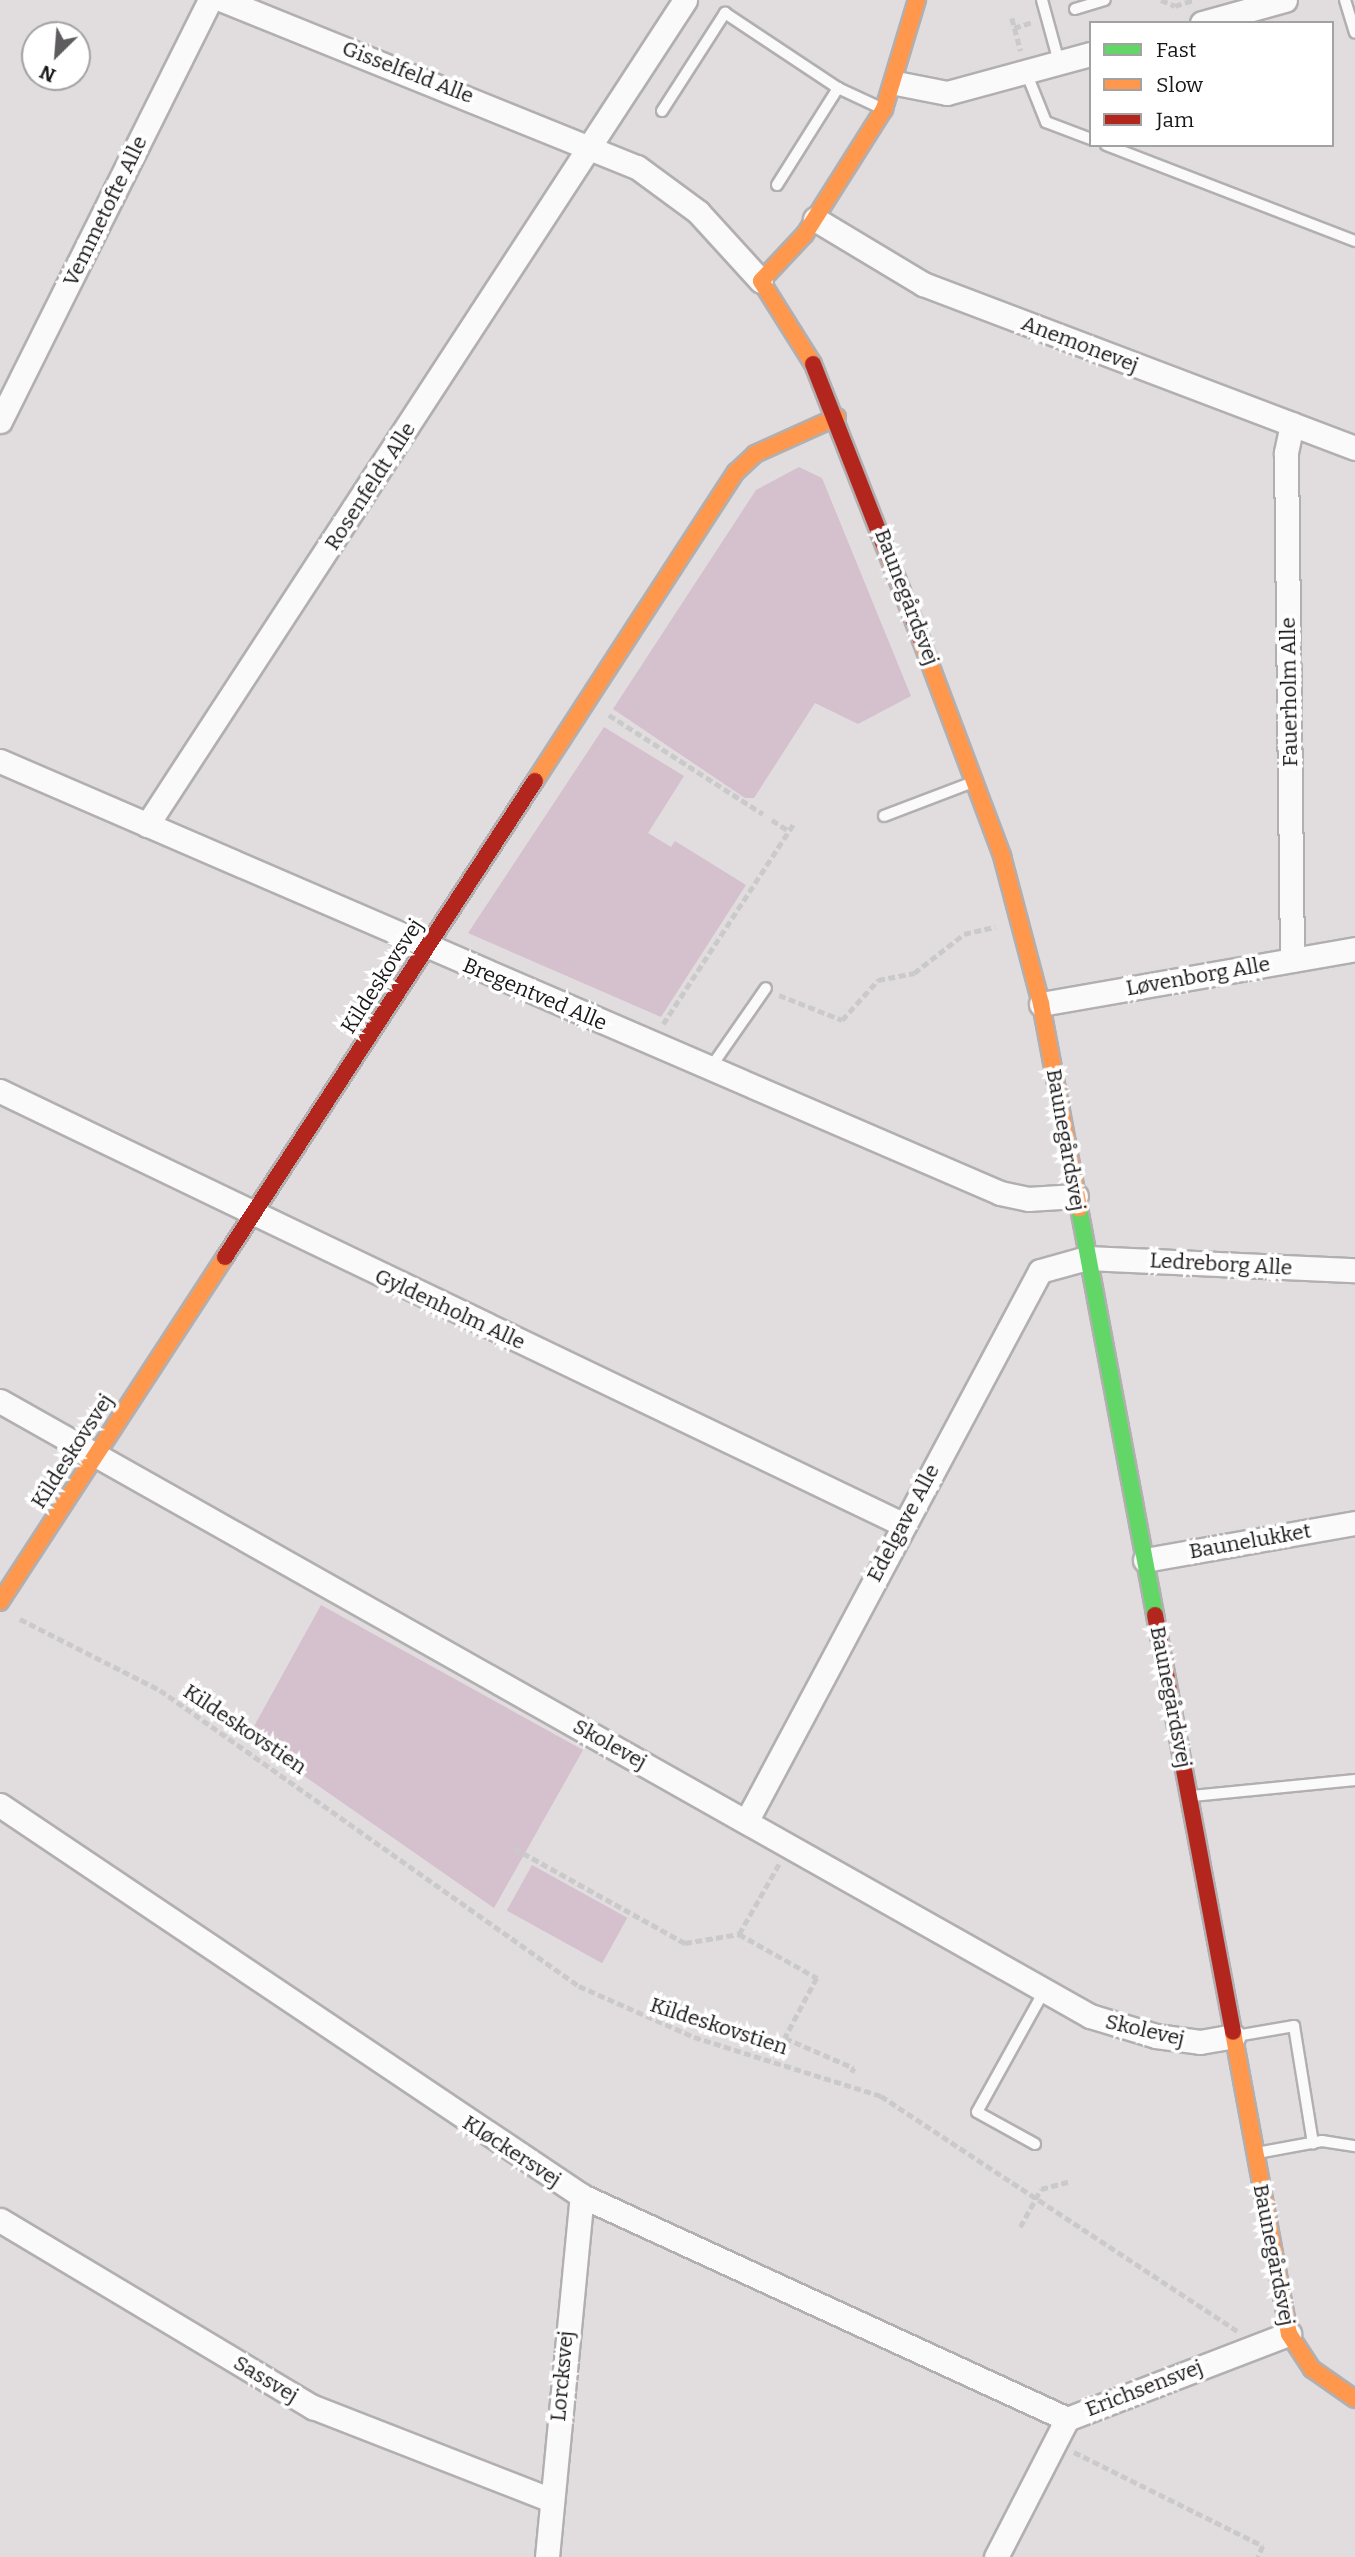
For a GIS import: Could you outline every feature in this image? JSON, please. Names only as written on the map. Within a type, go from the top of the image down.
[{"type":"street","name":"Vemmetofte Alle","points":[[0,421],[210,0]]},
{"type":"street","name":"Gisselfeld Alle","points":[[223,0],[593,146]]},
{"type":"street","points":[[593,146],[685,0]]},
{"type":"street","points":[[761,281],[816,219],[884,109],[896,83],[916,0]]},
{"type":"street","points":[[1209,21],[1285,0]]},
{"type":"street","points":[[896,83],[947,93],[1089,54]]},
{"type":"street","name":"Baunegårdsvej","points":[[593,146],[636,167],[698,212],[761,281],[805,346],[837,417],[978,780],[1041,1004],[1289,2334],[1312,2369],[1355,2399]]},
{"type":"street","name":"Rosenfeldt Alle","points":[[147,825],[593,146]]},
{"type":"street","name":"Anemonevej","points":[[816,219],[923,284],[1355,448]]},
{"type":"street","name":"Kildeskovsvej","points":[[4,1608],[94,1456],[253,1215],[584,699],[736,472],[755,454],[837,417]]},
{"type":"street","name":"Fauerholm Alle","points":[[1292,424],[1286,453],[1292,960]]},
{"type":"street","name":"Bregentved Alle","points":[[0,761],[425,948],[1000,1193],[1028,1199],[1076,1196]]},
{"type":"street","name":"Løvenborg Alle","points":[[1041,1004],[1355,948]]},
{"type":"street","name":"Gyldenholm Alle","points":[[0,1091],[253,1215],[902,1524]]},
{"type":"street","name":"Ledreborg Alle","points":[[1087,1258],[1355,1270]]},
{"type":"street","name":"Edelgave Alle","points":[[747,1821],[1029,1284],[1057,1262],[1087,1258]]},
{"type":"street","name":"Skolevej","points":[[0,1401],[790,1845],[1044,1991],[1130,2031],[1200,2042],[1233,2036]]},
{"type":"street","name":"Baunelukket","points":[[1145,1560],[1355,1522]]},
{"type":"street","name":"Kløckersvej","points":[[0,1805],[582,2196],[1067,2419]]},
{"type":"street","name":"Lorcksvej","points":[[547,2557],[582,2196]]},
{"type":"street","name":"Sassvej","points":[[0,2220],[313,2407],[551,2500]]},
{"type":"street","name":"Erichsensvej","points":[[996,2557],[1067,2419],[1289,2334]]},
{"type":"lane","points":[[1042,0],[1059,62]]},
{"type":"lane","points":[[1075,9],[1105,0]]},
{"type":"lane","points":[[1345,0],[1355,33]]},
{"type":"lane","points":[[662,111],[725,13],[838,88],[884,109]]},
{"type":"lane","points":[[1026,72],[1046,122],[1089,138]]},
{"type":"lane","points":[[777,185],[838,88]]},
{"type":"lane","points":[[1111,147],[1355,241]]},
{"type":"lane","points":[[884,816],[978,780]]},
{"type":"lane","points":[[711,1068],[766,988]]},
{"type":"lane","points":[[1189,1797],[1355,1780]]},
{"type":"lane","points":[[1035,2144],[977,2112],[1044,1991]]},
{"type":"lane","points":[[1233,2036],[1294,2026],[1313,2143]]},
{"type":"lane","points":[[1255,2153],[1313,2143],[1355,2146]]},
{"type":"path","points":[[1161,0],[1175,6],[1194,0]]},
{"type":"path","points":[[1012,18],[1026,72]]},
{"type":"path","points":[[584,699],[762,814]]},
{"type":"path","points":[[772,820],[789,831]]},
{"type":"path","points":[[652,1043],[794,823]]},
{"type":"path","points":[[766,988],[812,1013],[842,1020],[878,980],[914,973],[964,934],[1021,926]]},
{"type":"path","name":"Kildeskovstien","points":[[4,1608],[160,1690],[579,1986],[694,2037],[849,2082],[912,2113],[1258,2346]]},
{"type":"path","points":[[739,1934],[790,1845]]},
{"type":"path","points":[[514,1848],[685,1944],[739,1934],[817,1978],[785,2038],[854,2068],[852,2073]]},
{"type":"path","points":[[1020,2227],[1036,2196],[1068,2182]]},
{"type":"path","points":[[1054,2442],[1263,2546],[1258,2557]]},
{"type":"shaded area","points":[[799,467],[822,478],[911,696],[858,724],[815,703],[754,798],[745,798],[613,709],[756,490]]},
{"type":"shaded area","points":[[604,727],[684,776],[648,833],[671,847],[675,841],[746,885],[661,1017],[468,933]]},
{"type":"shaded area","points":[[321,1605],[583,1750],[494,1908],[248,1737]]},
{"type":"shaded area","points":[[532,1865],[627,1918],[602,1963],[507,1910]]},
{"type":"traffic: fast","points":[[1079,1208],[1155,1615]]},
{"type":"traffic: slow","points":[[813,364],[761,281],[805,234],[884,109],[917,0]]},
{"type":"traffic: slow","points":[[535,781],[736,472],[755,454],[837,417]]},
{"type":"traffic: slow","points":[[921,640],[1002,856],[1041,1004],[1079,1208]]},
{"type":"traffic: slow","points":[[0,1602],[225,1257]]},
{"type":"traffic: slow","points":[[1233,2032],[1289,2334],[1312,2369],[1355,2399]]},
{"type":"traffic: jam","points":[[813,364],[921,640]]},
{"type":"traffic: jam","points":[[225,1257],[535,781]]},
{"type":"traffic: jam","points":[[1155,1615],[1233,2032]]}]
